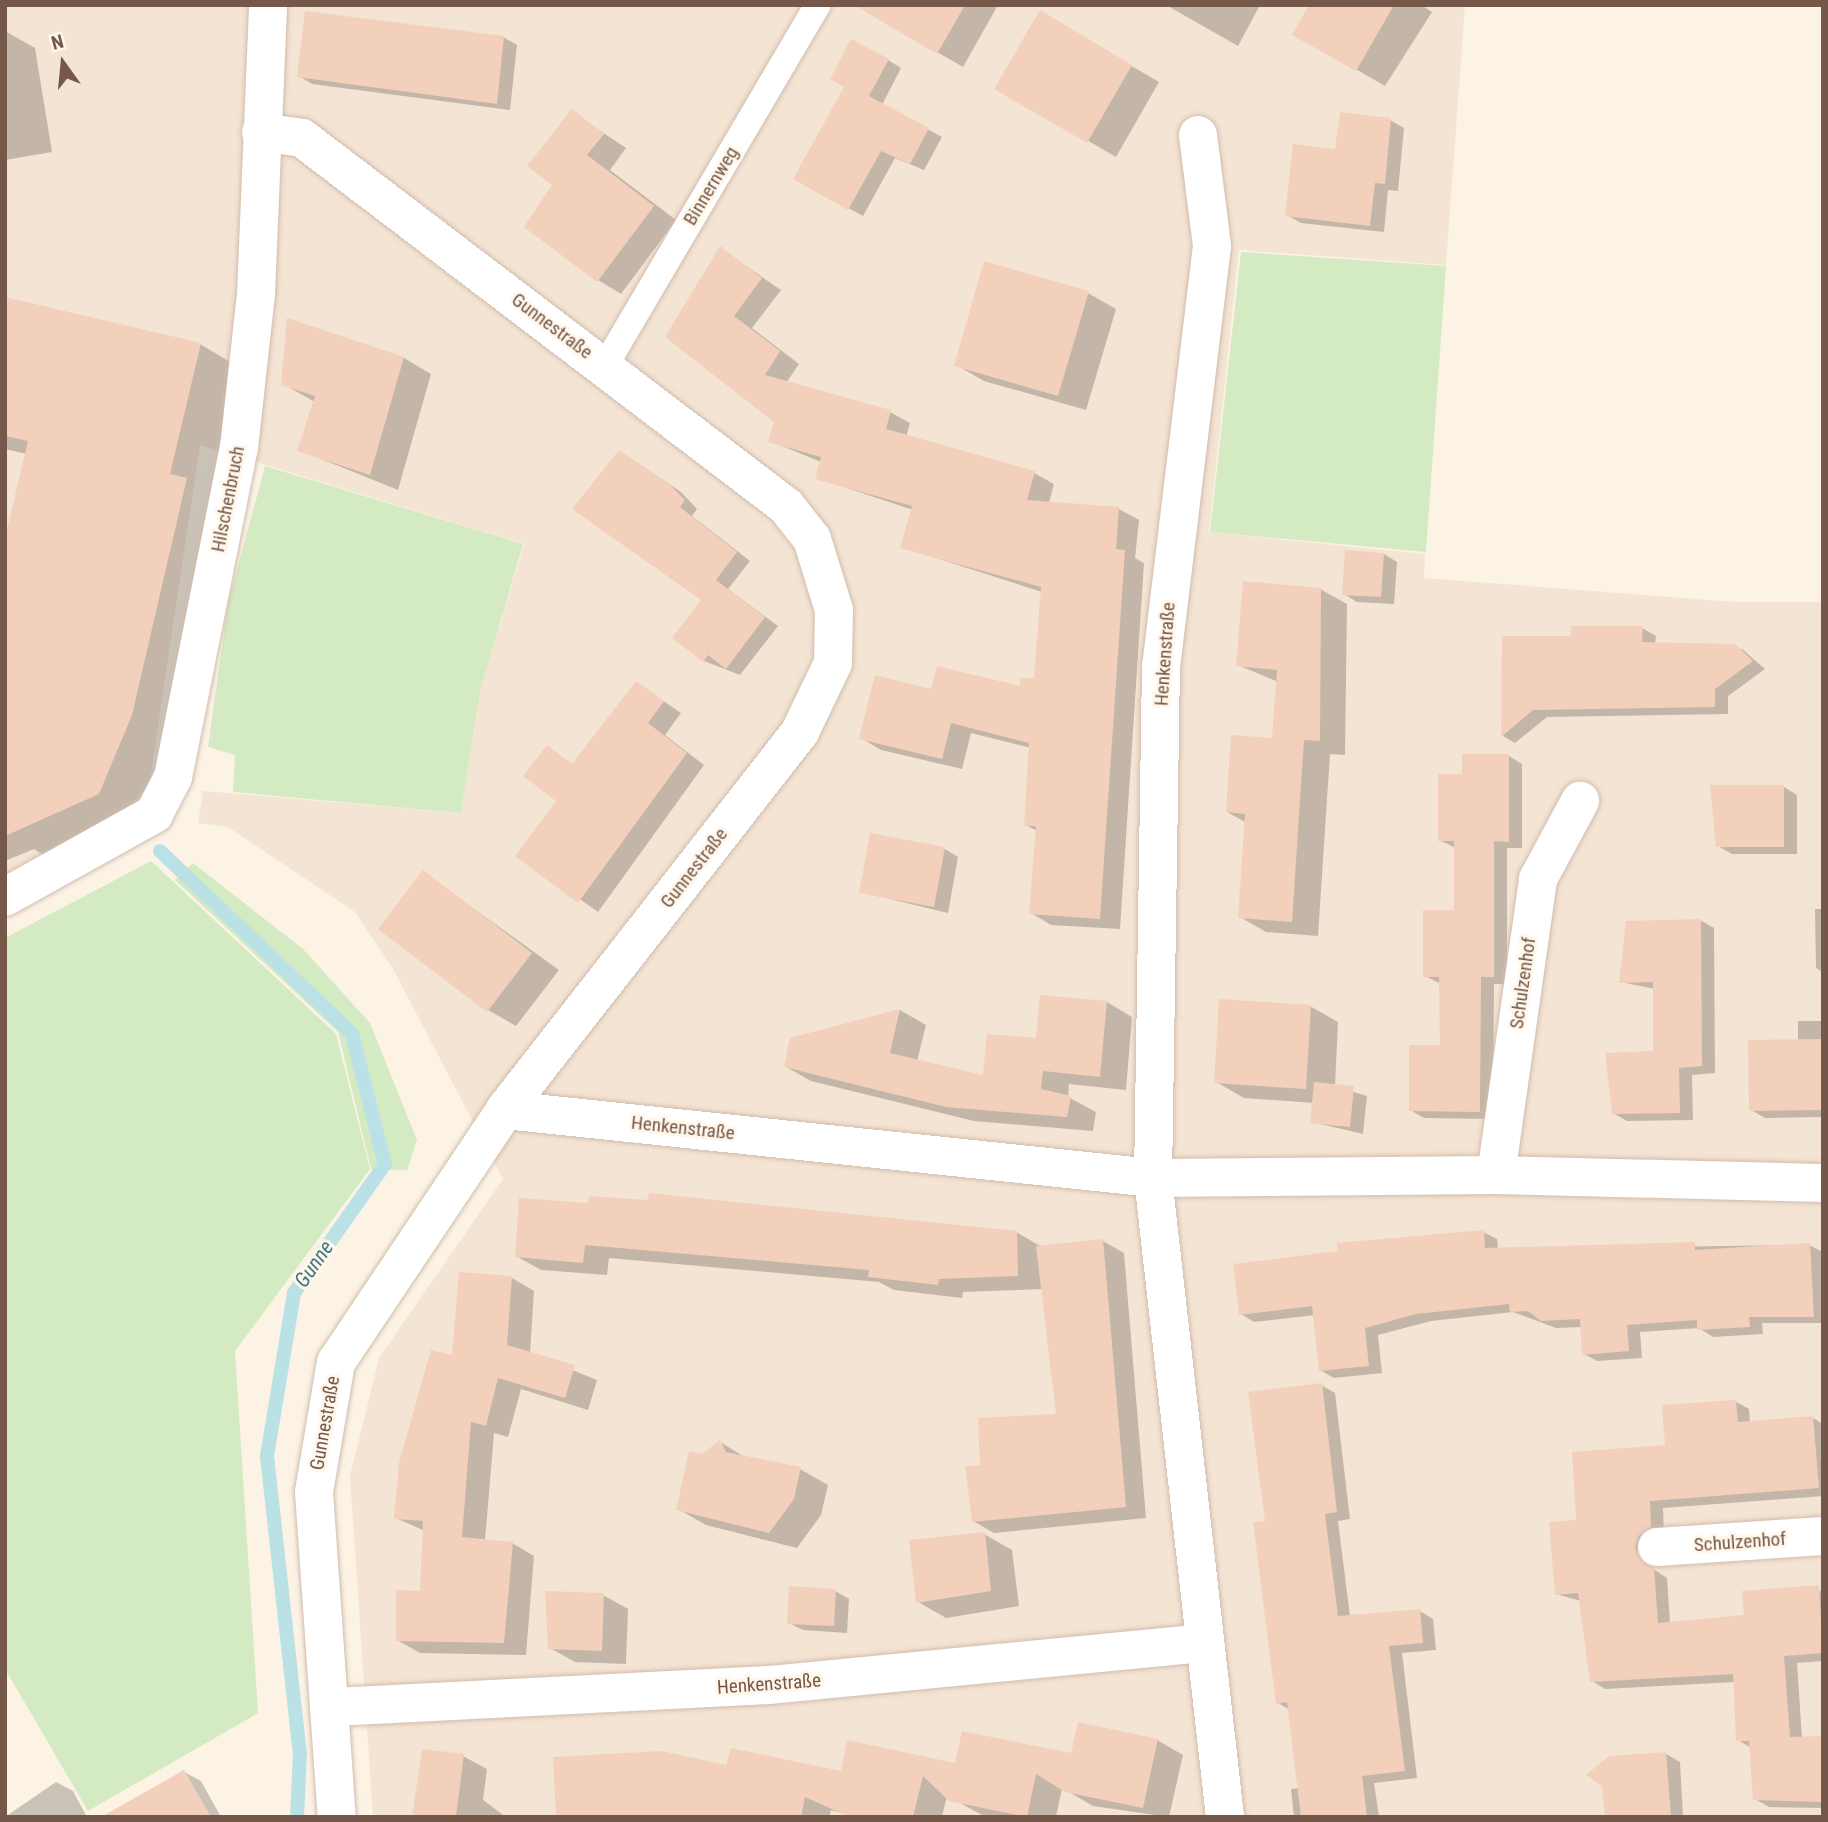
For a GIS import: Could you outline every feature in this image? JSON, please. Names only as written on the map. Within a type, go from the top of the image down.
[{"type":"street","name":"Hilschenbruch","points":[[5,897],[154,814],[173,777],[239,448],[256,294],[268,5]]},
{"type":"street","name":"Gunnestraße","points":[[261,132],[302,138],[786,506],[813,539],[834,611],[833,663],[800,732],[505,1110],[336,1362],[314,1492],[333,1707],[337,1817]]},
{"type":"street","name":"Henkenstraße","points":[[1198,135],[1212,246],[1161,665],[1153,1178],[1225,1817]]},
{"type":"street","name":"Schulzenhof","points":[[1496,1175],[1538,879],[1580,801]]},
{"type":"street","name":"Henkenstraße","points":[[505,1110],[1153,1178]]},
{"type":"street","points":[[1153,1178],[1496,1175],[1823,1183]]},
{"type":"street","name":"Schulzenhof","points":[[1657,1547],[1823,1536]]},
{"type":"street","name":"Henkenstraße","points":[[333,1707],[769,1685],[1205,1643]]},
{"type":"lane","name":"Binnernweg","points":[[605,366],[818,5]]},
{"type":"shaded area","points":[[5,5],[1465,5],[1446,265],[1239,250],[1209,532],[1425,554],[1424,578],[1735,602],[1823,602],[1823,1817],[373,1817],[350,1476],[379,1358],[503,1179],[392,967],[355,912],[228,827],[198,823],[203,791],[461,813],[480,692],[524,544],[200,445],[149,786],[109,825],[5,880]]},
{"type":"green space","points":[[1241,252],[1446,266],[1426,552],[1210,532]]},
{"type":"green space","points":[[265,466],[523,544],[480,692],[461,813],[233,792],[235,755],[208,747],[228,603]]},
{"type":"green space","points":[[151,861],[336,1034],[370,1169],[235,1351],[258,1713],[88,1811],[5,1669],[5,938]]},
{"type":"green space","points":[[193,863],[303,949],[370,1023],[417,1140],[407,1170],[371,1169],[338,1032],[175,880]]},
{"type":"building","points":[[854,5],[965,5],[937,54]]},
{"type":"building","points":[[1309,5],[1394,5],[1356,71],[1292,35]]},
{"type":"building","points":[[1040,10],[1132,65],[1087,143],[994,89]]},
{"type":"building","points":[[305,11],[504,36],[497,104],[297,77]]},
{"type":"building","points":[[851,39],[889,59],[869,96],[929,128],[910,164],[881,151],[848,210],[793,179],[844,87],[830,79]]},
{"type":"building","points":[[572,109],[604,134],[587,155],[654,206],[597,282],[524,227],[552,185],[527,166]]},
{"type":"building","points":[[1340,112],[1391,118],[1385,184],[1375,183],[1370,226],[1285,216],[1293,144],[1335,149]]},
{"type":"building","points":[[720,246],[762,278],[734,316],[780,351],[765,375],[891,410],[886,429],[1035,471],[1027,500],[1119,507],[1116,549],[1125,550],[1100,919],[1029,914],[1036,826],[1024,826],[1029,743],[951,723],[942,759],[859,739],[875,675],[931,689],[937,666],[1020,686],[1020,678],[1034,678],[1041,587],[900,548],[912,506],[815,479],[821,457],[768,442],[774,422],[665,337]]},
{"type":"building","points":[[984,261],[1089,291],[1058,396],[954,366]]},
{"type":"building","points":[[5,297],[201,343],[170,474],[187,478],[132,715],[99,794],[5,836],[5,538],[28,441],[5,436]]},
{"type":"building","points":[[287,318],[404,357],[370,475],[297,451],[315,396],[281,385]]},
{"type":"building","points":[[619,450],[667,482],[685,500],[680,507],[737,552],[716,580],[765,617],[726,669],[708,655],[703,662],[672,638],[701,600],[572,509]]},
{"type":"building","points":[[1345,550],[1384,553],[1381,597],[1342,595]]},
{"type":"building","points":[[1243,581],[1321,588],[1320,741],[1304,740],[1292,922],[1238,918],[1245,814],[1226,812],[1231,735],[1272,738],[1277,670],[1236,666]]},
{"type":"building","points":[[1571,626],[1643,626],[1642,642],[1735,644],[1753,661],[1715,689],[1715,707],[1533,710],[1501,737],[1502,636],[1571,636]]},
{"type":"building","points":[[636,681],[664,701],[648,723],[687,753],[578,903],[515,856],[556,801],[523,776],[547,745],[572,764]]},
{"type":"building","points":[[1462,754],[1509,754],[1509,842],[1494,841],[1494,977],[1481,977],[1480,1112],[1409,1111],[1409,1045],[1440,1045],[1439,977],[1423,977],[1423,910],[1454,910],[1454,841],[1438,841],[1438,774],[1462,774]]},
{"type":"building","points":[[1710,785],[1784,785],[1784,847],[1716,847]]},
{"type":"building","points":[[870,833],[945,847],[934,907],[859,893]]},
{"type":"building","points":[[423,870],[532,953],[487,1012],[378,929]]},
{"type":"building","points":[[1701,919],[1702,1066],[1679,1068],[1680,1113],[1612,1114],[1605,1053],[1653,1051],[1653,982],[1619,983],[1626,921]]},
{"type":"building","points":[[1040,995],[1107,1001],[1100,1077],[1043,1071],[1041,1089],[1071,1096],[1067,1117],[946,1107],[784,1067],[790,1038],[900,1009],[890,1053],[983,1075],[987,1034],[1036,1038]]},
{"type":"building","points":[[1219,999],[1311,1005],[1306,1089],[1214,1083]]},
{"type":"building","points":[[1823,1039],[1823,1110],[1749,1111],[1748,1040]]},
{"type":"building","points":[[1314,1082],[1354,1086],[1350,1127],[1310,1123]]},
{"type":"building","points":[[649,1193],[1017,1231],[1018,1276],[939,1279],[938,1285],[868,1277],[869,1270],[585,1245],[583,1263],[515,1257],[519,1198],[588,1203],[589,1196],[648,1200]]},
{"type":"building","points":[[1484,1230],[1485,1248],[1695,1242],[1695,1250],[1810,1243],[1814,1317],[1749,1317],[1750,1327],[1697,1330],[1697,1320],[1627,1325],[1629,1351],[1582,1355],[1580,1319],[1541,1321],[1528,1311],[1510,1312],[1509,1304],[1416,1314],[1365,1328],[1369,1366],[1319,1371],[1312,1306],[1239,1315],[1233,1264],[1337,1251],[1337,1243]]},
{"type":"building","points":[[1103,1239],[1126,1507],[972,1522],[965,1466],[980,1465],[978,1418],[1056,1414],[1036,1246]]},
{"type":"building","points":[[459,1272],[512,1276],[507,1345],[575,1365],[565,1398],[498,1378],[486,1426],[471,1422],[462,1537],[513,1542],[504,1643],[396,1641],[396,1590],[420,1591],[423,1521],[394,1519],[399,1463],[431,1350],[452,1355]]},
{"type":"building","points":[[1322,1383],[1337,1512],[1325,1514],[1338,1616],[1420,1609],[1423,1643],[1389,1646],[1405,1771],[1362,1776],[1367,1817],[1301,1817],[1287,1702],[1276,1704],[1253,1522],[1265,1521],[1248,1392]]},
{"type":"building","points":[[1736,1400],[1738,1422],[1813,1416],[1819,1488],[1650,1501],[1651,1527],[1638,1537],[1635,1549],[1654,1568],[1658,1623],[1744,1615],[1742,1591],[1819,1585],[1823,1653],[1784,1656],[1790,1737],[1823,1736],[1823,1802],[1753,1800],[1749,1741],[1736,1741],[1733,1674],[1590,1682],[1578,1593],[1555,1595],[1549,1522],[1576,1520],[1572,1452],[1665,1445],[1662,1405]]},
{"type":"building","points":[[720,1440],[726,1452],[801,1467],[794,1499],[769,1533],[676,1510],[689,1451],[702,1454]]},
{"type":"building","points":[[985,1532],[991,1591],[916,1603],[909,1540]]},
{"type":"building","points":[[789,1586],[836,1589],[834,1626],[787,1624]]},
{"type":"building","points":[[545,1591],[604,1593],[602,1651],[548,1649]]},
{"type":"building","points":[[1078,1722],[1158,1739],[1143,1808],[1065,1792],[1036,1774],[1027,1817],[949,1801],[923,1776],[913,1817],[850,1817],[805,1797],[801,1817],[556,1817],[553,1757],[662,1751],[726,1765],[731,1748],[841,1771],[847,1740],[955,1763],[962,1731],[1071,1753]]},
{"type":"building","points":[[422,1749],[464,1754],[456,1817],[412,1817]]},
{"type":"building","points":[[1666,1752],[1671,1817],[1605,1817],[1602,1786],[1586,1775],[1609,1756]]},
{"type":"building","points":[[184,1770],[211,1817],[101,1817]]},
{"type":"waterway","name":"Gunne","points":[[160,851],[352,1034],[385,1164],[294,1293],[267,1456],[300,1754],[297,1817]]}]
